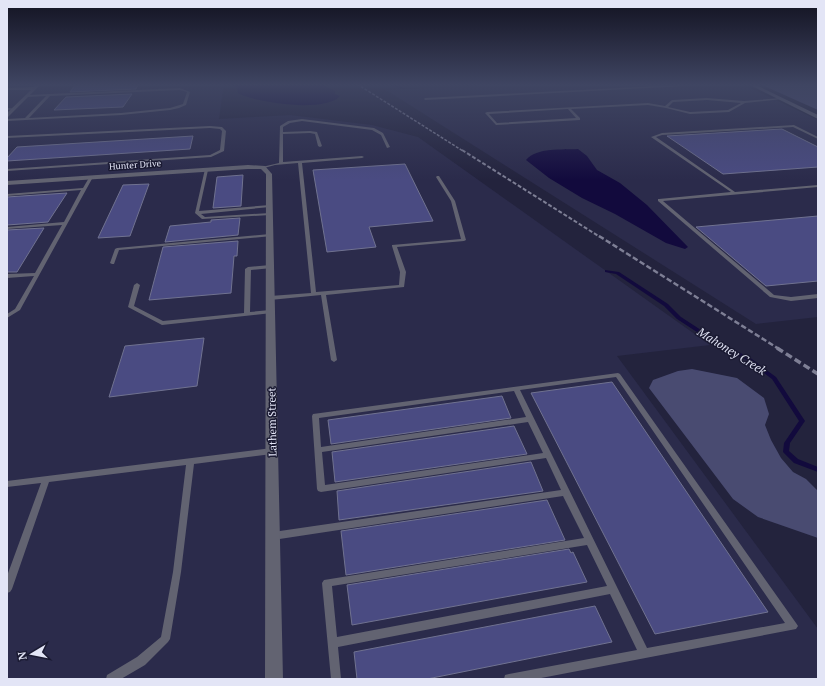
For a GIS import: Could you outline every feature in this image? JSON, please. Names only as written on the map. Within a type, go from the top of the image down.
[{"type":"street","name":"Hunter Drive","points":[[7,183],[264,167]]},
{"type":"street","name":"Lathem Street","points":[[264,167],[269,174],[270,210],[274,679]]},
{"type":"lane","points":[[26,119],[29,116]]},
{"type":"lane","points":[[7,120],[83,116]]},
{"type":"lane","points":[[489,116],[496,124],[580,119],[577,116]]},
{"type":"lane","points":[[281,163],[281,127],[289,122],[302,120],[373,129],[382,134],[388,147]]},
{"type":"lane","points":[[734,193],[654,137],[662,134],[794,126],[818,138]]},
{"type":"lane","points":[[7,137],[210,127],[221,128],[224,131],[222,152],[211,156],[7,170]]},
{"type":"lane","points":[[281,132],[310,132],[316,134],[320,146]]},
{"type":"lane","points":[[7,144],[14,137]]},
{"type":"lane","points":[[264,167],[281,163],[362,157]]},
{"type":"lane","points":[[300,162],[314,294]]},
{"type":"lane","points":[[197,213],[206,170]]},
{"type":"lane","points":[[7,316],[17,310],[91,177]]},
{"type":"lane","points":[[270,298],[402,286],[403,272],[394,246],[464,240],[453,201],[438,177]]},
{"type":"lane","points":[[818,186],[659,200],[772,296],[791,299],[818,296]]},
{"type":"lane","points":[[7,195],[84,189]]},
{"type":"lane","points":[[197,213],[270,210]]},
{"type":"lane","points":[[197,213],[204,218],[270,210]]},
{"type":"lane","points":[[7,228],[65,224]]},
{"type":"lane","points":[[112,263],[117,249],[270,235]]},
{"type":"lane","points":[[247,314],[248,269],[270,267]]},
{"type":"lane","points":[[7,276],[36,274]]},
{"type":"lane","points":[[138,285],[131,307],[162,323],[270,312]]},
{"type":"lane","points":[[323,293],[334,360]]},
{"type":"lane","points":[[509,679],[793,626],[618,375],[315,416],[321,489],[548,455]]},
{"type":"lane","points":[[516,389],[644,654]]},
{"type":"lane","points":[[318,450],[531,419]]},
{"type":"lane","points":[[7,484],[272,452]]},
{"type":"lane","points":[[110,679],[141,661],[165,639],[177,572],[190,462]]},
{"type":"lane","points":[[7,589],[46,479]]},
{"type":"lane","points":[[273,536],[566,492]]},
{"type":"lane","points":[[336,679],[327,583],[590,541]]},
{"type":"lane","points":[[333,643],[613,589]]},
{"type":"shaded area","points":[[7,116],[219,116],[219,119],[298,116],[372,125],[418,137],[710,345],[617,356],[818,629],[818,679],[7,679]]},
{"type":"shaded area","points":[[427,116],[810,116],[818,120],[818,317],[756,324]]},
{"type":"shaded area","points":[[578,149],[587,156],[597,170],[620,183],[647,205],[688,247],[685,249],[666,243],[615,214],[582,198],[549,178],[526,160],[543,151]]},
{"type":"shaded area","points":[[692,369],[737,378],[764,398],[769,414],[765,425],[781,458],[793,472],[806,479],[818,491],[818,538],[758,517],[733,499],[649,388],[653,380],[678,371]]},
{"type":"building","points":[[782,129],[818,147],[818,167],[723,174],[667,136]]},
{"type":"building","points":[[193,136],[190,149],[7,161],[7,158],[17,147]]},
{"type":"building","points":[[405,164],[433,221],[369,227],[376,247],[327,252],[313,170]]},
{"type":"building","points":[[243,175],[241,206],[213,208],[217,177]]},
{"type":"building","points":[[149,184],[130,236],[98,238],[123,185]]},
{"type":"building","points":[[67,193],[48,222],[7,225],[7,197]]},
{"type":"building","points":[[818,216],[818,281],[766,286],[696,227]]},
{"type":"building","points":[[240,218],[238,235],[165,242],[170,226],[211,222],[211,220]]},
{"type":"building","points":[[44,228],[17,272],[7,272],[7,230]]},
{"type":"building","points":[[238,241],[237,256],[234,256],[231,293],[149,300],[163,247]]},
{"type":"building","points":[[204,338],[197,386],[109,397],[125,346]]},
{"type":"building","points":[[612,382],[768,612],[655,634],[531,393]]},
{"type":"building","points":[[502,396],[511,418],[331,444],[328,420]]},
{"type":"building","points":[[514,426],[527,454],[335,482],[332,452]]},
{"type":"building","points":[[531,462],[543,491],[339,520],[337,491]]},
{"type":"building","points":[[547,500],[565,540],[346,575],[341,531]]},
{"type":"building","points":[[569,549],[571,553],[573,552],[587,582],[352,625],[347,585]]},
{"type":"building","points":[[595,606],[612,642],[427,679],[357,679],[354,652]]},
{"type":"waterway","name":"Mahoney Creek","points":[[607,271],[617,273],[666,305],[679,318],[725,348],[747,358],[774,378],[802,421],[787,443],[786,452],[796,461],[818,470]]},
{"type":"railway","points":[[408,116],[463,151]]},
{"type":"railway","points":[[462,150],[600,237]]},
{"type":"railway","points":[[599,236],[779,349]]},
{"type":"railway","points":[[777,348],[818,374]]}]
